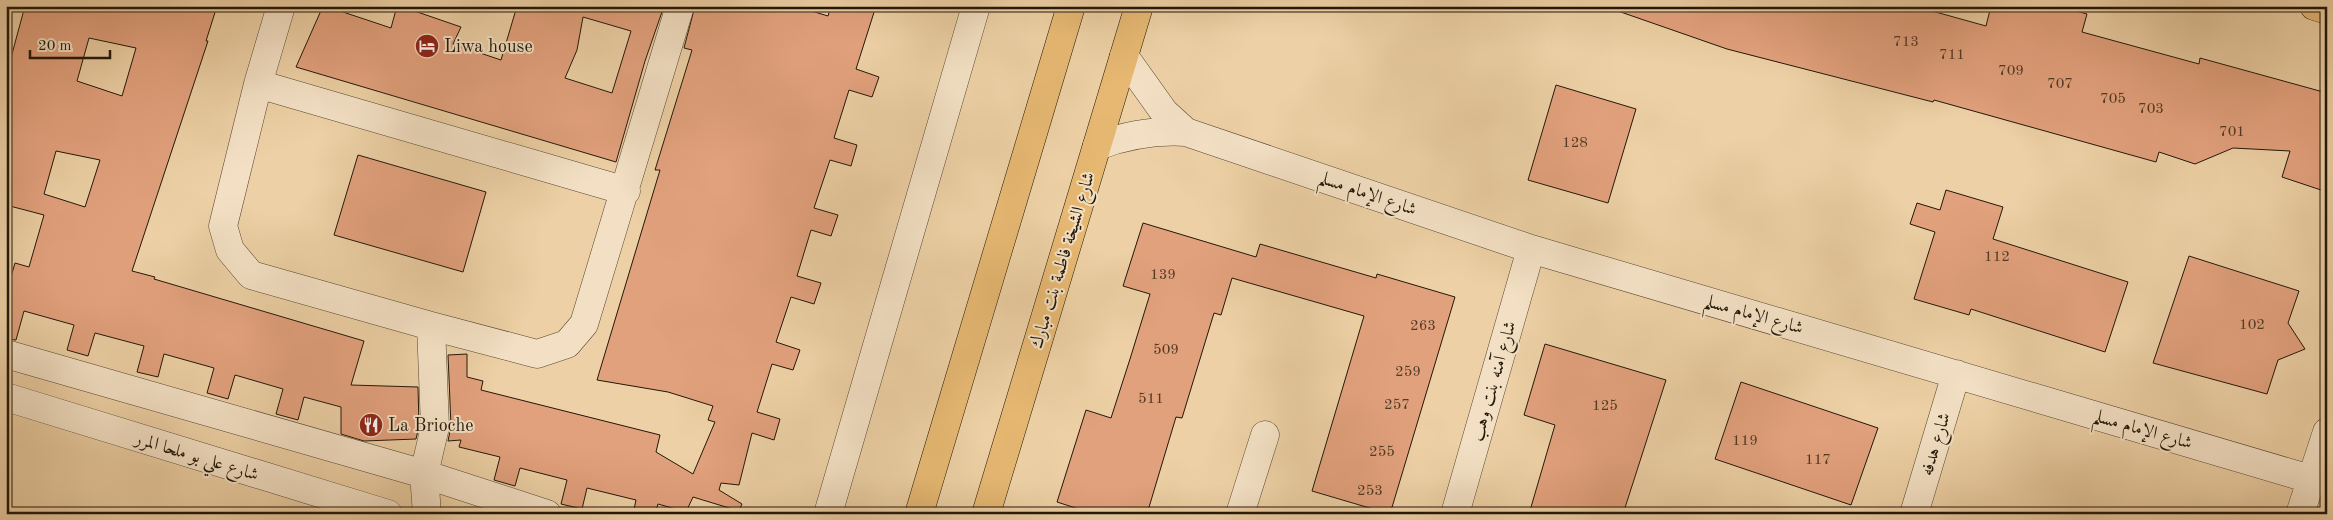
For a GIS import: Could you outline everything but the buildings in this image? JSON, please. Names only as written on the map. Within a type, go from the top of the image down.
[{"type":"main road","points":[[919,514],[1071,6]]},
{"type":"main road","name":"شارع الشيخة فاطمة بنت مبارك","points":[[986,514],[1139,6]]},
{"type":"main road","points":[[2314,6],[2327,10]]},
{"type":"street","points":[[281,6],[258,84],[223,226],[230,250],[251,274],[431,326],[537,354],[567,344],[584,324],[626,191],[680,6]]},
{"type":"street","points":[[828,514],[976,6]]},
{"type":"street","name":"شارع الإمام مسلم","points":[[1124,56],[1164,112],[1186,132]]},
{"type":"street","points":[[258,84],[626,191]]},
{"type":"street","name":"شارع الإمام مسلم","points":[[1097,146],[1123,136],[1158,131],[1186,132],[1531,249],[2319,481]]},
{"type":"street","name":"شارع آمنه بنت وهب","points":[[1454,514],[1531,249]]},
{"type":"street","points":[[427,514],[424,474],[435,427],[431,326]]},
{"type":"street","points":[[6,354],[424,474],[547,514]]},
{"type":"street","name":"شارع هدفه","points":[[1914,514],[1956,374]]},
{"type":"street","name":"شارع علي بو ملحا المرر","points":[[6,397],[388,514]]},
{"type":"street","points":[[2300,514],[2319,481],[2327,432]]},
{"type":"street","points":[[1240,514],[1265,434]]},
{"type":"place","name":"Liwa house","points":[[427,46]]},
{"type":"place","name":"La Brioche","points":[[371,425]]}]
